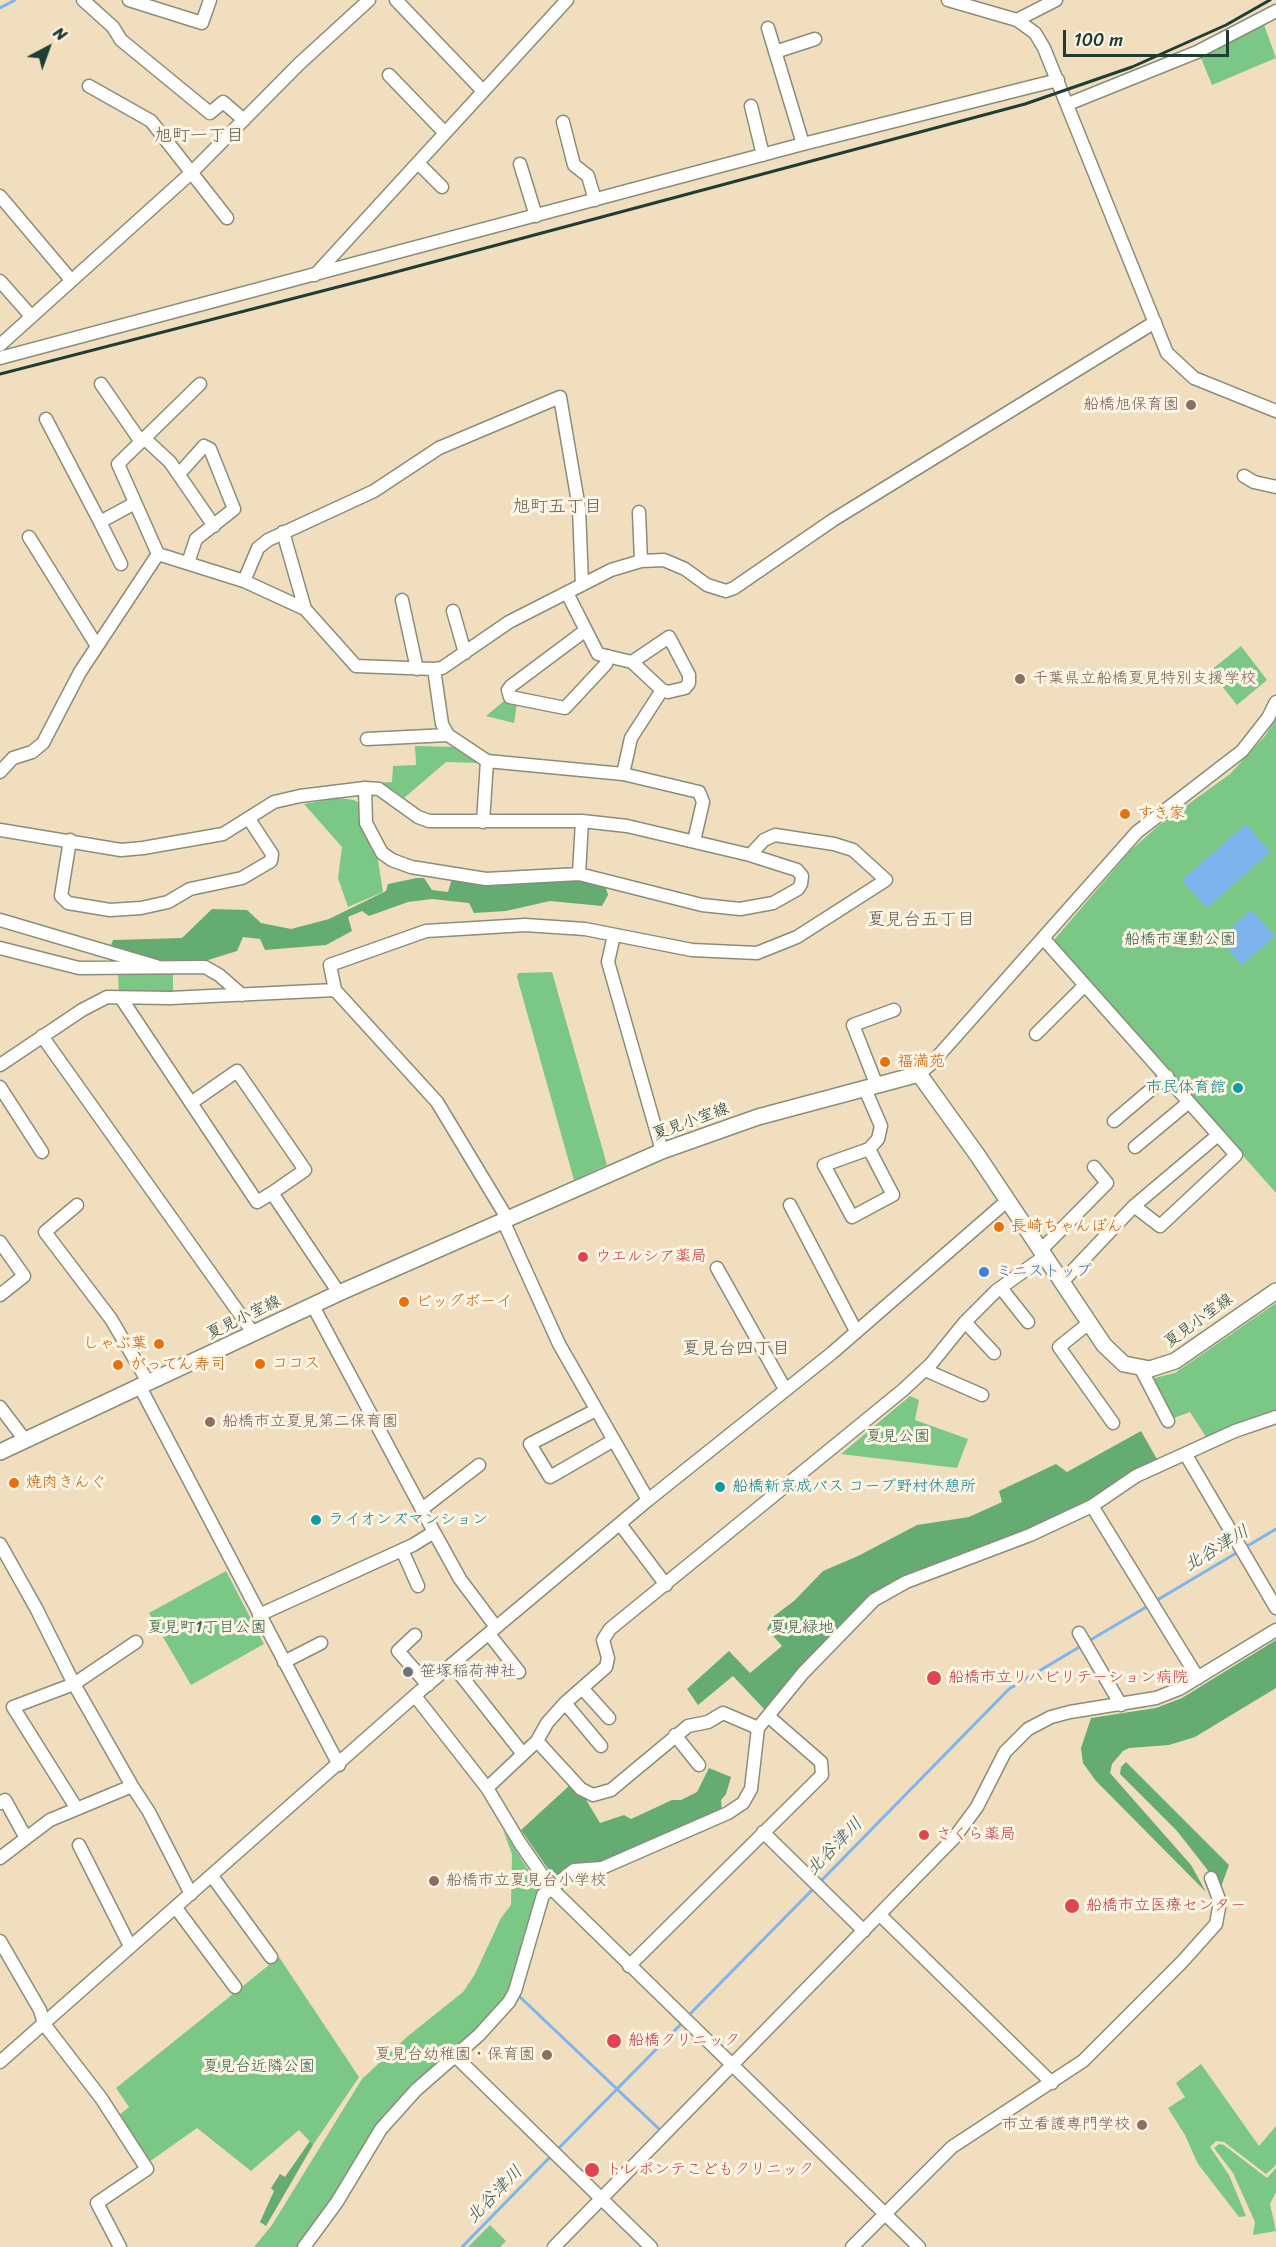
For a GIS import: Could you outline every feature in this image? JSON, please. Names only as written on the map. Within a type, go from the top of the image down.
[{"type":"main road","name":"夏見小室線","points":[[0,1452],[339,1293],[662,1151],[728,1126],[919,1074]]},
{"type":"main road","points":[[919,1074],[1008,1200],[1113,1357],[1141,1370]]},
{"type":"main road","name":"夏見小室線","points":[[1141,1370],[1154,1369],[1176,1361],[1276,1291]]},
{"type":"street","points":[[129,0],[202,22],[210,0]]},
{"type":"street","points":[[0,345],[191,173],[369,0]]},
{"type":"street","points":[[396,0],[483,91]]},
{"type":"street","points":[[315,275],[567,0]]},
{"type":"street","points":[[948,0],[1003,14],[1017,20],[1035,33],[1068,104],[1167,353],[1188,374],[1276,411]]},
{"type":"street","points":[[997,0],[1003,14]]},
{"type":"street","points":[[1017,20],[1056,0]]},
{"type":"street","points":[[92,3],[122,40],[210,113],[223,102],[244,120]]},
{"type":"street","points":[[1068,104],[1188,56],[1276,11]]},
{"type":"street","points":[[768,28],[803,144]]},
{"type":"street","points":[[776,52],[815,39]]},
{"type":"street","points":[[389,75],[445,133]]},
{"type":"street","points":[[0,358],[803,144],[1058,80]]},
{"type":"street","points":[[89,86],[151,122],[227,218]]},
{"type":"street","points":[[751,106],[763,155]]},
{"type":"street","points":[[563,122],[574,165],[588,176],[595,200]]},
{"type":"street","points":[[418,163],[442,187]]},
{"type":"street","points":[[520,164],[536,216]]},
{"type":"street","points":[[0,196],[71,280]]},
{"type":"street","points":[[0,281],[31,316]]},
{"type":"street","points":[[200,384],[118,464],[158,554],[244,581],[305,609],[356,666],[434,669],[442,668],[509,622],[611,570],[641,561],[664,560],[685,569],[706,585],[726,591],[734,588],[833,520],[1155,322]]},
{"type":"street","points":[[101,384],[142,440],[170,462],[214,526]]},
{"type":"street","points":[[244,581],[258,548],[283,532],[374,491],[439,448],[560,397],[579,508],[582,585]]},
{"type":"street","points":[[46,419],[121,564]]},
{"type":"street","points":[[178,474],[204,446],[210,449],[234,509],[196,539],[188,563]]},
{"type":"street","points":[[1244,476],[1254,482],[1276,487]]},
{"type":"street","points":[[100,522],[135,503]]},
{"type":"street","points":[[639,512],[641,561]]},
{"type":"street","points":[[283,532],[305,609]]},
{"type":"street","points":[[29,537],[97,646]]},
{"type":"street","points":[[0,772],[14,758],[32,752],[43,743],[97,646],[158,554]]},
{"type":"street","points":[[567,593],[598,654],[632,662],[662,690],[668,692],[685,688],[689,683],[689,675],[669,637],[632,662]]},
{"type":"street","points":[[402,600],[417,669]]},
{"type":"street","points":[[453,611],[465,652]]},
{"type":"street","points":[[586,630],[511,686],[508,694],[510,697],[564,708],[606,664],[608,656]]},
{"type":"street","points":[[434,669],[442,724],[448,735],[487,761],[623,774],[699,792],[703,802],[694,841]]},
{"type":"street","points":[[623,774],[631,738],[662,690]]},
{"type":"street","points":[[919,1074],[932,1063],[1137,832],[1242,751],[1268,718],[1276,702]]},
{"type":"street","points":[[367,739],[448,735]]},
{"type":"street","points":[[483,822],[487,761]]},
{"type":"street","points":[[0,830],[121,850],[142,848],[223,834],[274,802],[300,796],[365,788],[379,789],[417,817],[429,821],[582,821],[627,826],[750,855],[797,870],[802,876],[798,889],[773,903],[753,908],[719,908],[579,874],[486,879],[435,872],[392,860],[382,852],[366,823],[365,788]]},
{"type":"street","points":[[70,840],[60,896],[68,903],[110,910],[141,908],[168,902],[190,889],[242,878],[271,861],[272,854],[249,819]]},
{"type":"street","points":[[579,874],[582,821]]},
{"type":"street","points":[[648,1500],[559,1344],[504,1213],[437,1102],[335,990],[330,965],[426,932],[525,924],[555,925],[692,950],[757,953],[797,937],[886,880],[853,850],[834,844],[775,835],[764,840],[750,855]]},
{"type":"street","points":[[0,920],[150,962],[160,968]]},
{"type":"street","points":[[614,935],[608,962],[662,1151]]},
{"type":"street","points":[[1043,938],[1236,1155],[1160,1226],[1134,1206]]},
{"type":"street","points":[[0,948],[79,968],[205,967],[219,975],[242,995]]},
{"type":"street","points":[[1036,1034],[1085,985]]},
{"type":"street","points":[[0,1065],[42,1036],[107,998],[335,990]]},
{"type":"street","points":[[121,998],[191,1104],[257,1202],[305,1170],[237,1071],[191,1104]]},
{"type":"street","points":[[869,1149],[893,1195],[852,1217],[824,1165],[869,1149],[879,1138],[881,1126],[853,1026],[894,1010]]},
{"type":"street","points":[[42,1036],[254,1334]]},
{"type":"street","points":[[1114,1121],[1167,1076]]},
{"type":"street","points":[[0,1087],[42,1152]]},
{"type":"street","points":[[1135,1146],[1189,1102]]},
{"type":"street","points":[[1062,1282],[1134,1206],[1218,1135]]},
{"type":"street","points":[[487,1788],[537,1741],[547,1723],[565,1703],[606,1667],[608,1658],[604,1636],[624,1616],[666,1585],[744,1517],[925,1370],[965,1322],[1043,1253],[1107,1183],[1094,1167]]},
{"type":"street","points":[[272,1194],[339,1293]]},
{"type":"street","points":[[0,2062],[415,1696],[648,1500],[856,1331],[1008,1200]]},
{"type":"street","points":[[77,1205],[45,1232],[111,1319],[259,1615],[339,1765]]},
{"type":"street","points":[[790,1205],[856,1331]]},
{"type":"street","points":[[0,1242],[24,1276],[0,1295]]},
{"type":"street","points":[[717,1268],[785,1389]]},
{"type":"street","points":[[1001,1288],[1028,1322]]},
{"type":"street","points":[[313,1306],[460,1579],[519,1672]]},
{"type":"street","points":[[965,1322],[994,1353]]},
{"type":"street","points":[[1089,1323],[1059,1347],[1113,1424]]},
{"type":"street","points":[[925,1370],[982,1395]]},
{"type":"street","points":[[1141,1370],[1168,1421]]},
{"type":"street","points":[[0,1407],[26,1440]]},
{"type":"street","points":[[596,1410],[530,1444],[550,1477],[614,1440]]},
{"type":"street","points":[[304,2247],[337,2202],[381,2129],[416,2090],[479,2035],[509,2002],[515,1991],[537,1908],[543,1895],[574,1870],[602,1868],[728,1813],[743,1803],[751,1789],[758,1728],[803,1673],[874,1600],[906,1582],[1030,1535],[1092,1506],[1136,1476],[1235,1431],[1276,1417]]},
{"type":"street","points":[[1186,1455],[1276,1608]]},
{"type":"street","points":[[422,1509],[479,1465]]},
{"type":"street","points":[[1092,1506],[1198,1678]]},
{"type":"street","points":[[620,1524],[666,1585]]},
{"type":"street","points":[[259,1615],[402,1550],[434,1532]]},
{"type":"street","points":[[0,1544],[36,1608],[74,1684],[149,1812],[191,1894]]},
{"type":"street","points":[[402,1550],[418,1586]]},
{"type":"street","points":[[554,2247],[880,1915],[966,1823],[980,1801],[997,1764],[1021,1735],[1051,1717],[1156,1698],[1198,1678],[1276,1630]]},
{"type":"street","points":[[415,1635],[398,1651],[428,1685]]},
{"type":"street","points":[[1084,1640],[1121,1705]]},
{"type":"street","points":[[77,1809],[13,1707],[74,1684],[136,1642]]},
{"type":"street","points":[[284,1662],[321,1643]]},
{"type":"street","points":[[453,1664],[523,1754]]},
{"type":"street","points":[[582,1688],[609,1718]]},
{"type":"street","points":[[415,1696],[487,1788],[551,1888],[919,2247]]},
{"type":"street","points":[[565,1703],[601,1746]]},
{"type":"street","points":[[537,1741],[581,1789],[593,1795],[611,1790],[687,1726],[708,1722],[723,1713],[758,1728]]},
{"type":"street","points":[[629,1966],[822,1775],[821,1762],[768,1716]]},
{"type":"street","points":[[675,1735],[699,1765]]},
{"type":"street","points":[[0,1858],[50,1820],[132,1786]]},
{"type":"street","points":[[0,1803],[5,1800],[26,1838]]},
{"type":"street","points":[[763,1832],[864,1931]]},
{"type":"street","points":[[79,1845],[130,1946]]},
{"type":"street","points":[[212,1876],[271,1957]]},
{"type":"street","points":[[852,2247],[952,2147],[1083,2061],[1216,1924],[1220,1902],[1211,1878]]},
{"type":"street","points":[[176,1908],[235,1987]]},
{"type":"street","points":[[880,1915],[1052,2083]]},
{"type":"street","points":[[0,1941],[40,2010],[44,2024],[101,2098],[147,2169],[97,2204],[120,2247]]},
{"type":"street","points":[[454,2055],[651,2247]]},
{"type":"green space","points":[[1262,19],[1276,58],[1212,85],[1199,53]]},
{"type":"green space","points":[[1241,646],[1267,680],[1237,705],[1210,671]]},
{"type":"green space","points":[[504,701],[517,704],[514,723],[486,716]]},
{"type":"green space","name":"船橋市運動公園","points":[[1276,719],[1276,1193],[1053,941],[1131,850],[1158,826],[1230,774],[1265,736]]},
{"type":"green space","points":[[415,746],[456,747],[480,763],[446,762],[404,798],[392,789],[371,783],[392,782],[393,766],[416,765]]},
{"type":"green space","points":[[339,798],[359,803],[360,826],[377,854],[383,892],[348,907],[338,878],[342,847],[304,804]]},
{"type":"green space","points":[[574,877],[605,885],[608,895],[602,906],[550,901],[506,911],[474,913],[469,903],[432,899],[408,902],[369,916],[362,911],[348,917],[352,931],[326,945],[265,950],[260,939],[243,937],[237,951],[192,965],[160,964],[111,945],[113,940],[182,938],[212,909],[247,910],[261,923],[291,929],[329,919],[386,891],[388,884],[417,878],[424,878],[432,890],[448,892],[452,878]]},
{"type":"green space","points":[[552,972],[607,1165],[574,1180],[517,977],[518,973]]},
{"type":"green space","points":[[173,973],[173,993],[119,994],[118,974]]},
{"type":"green space","points":[[1276,1303],[1276,1412],[1206,1437],[1190,1412],[1171,1419],[1150,1379],[1175,1373]]},
{"type":"green space","name":"夏見公園","points":[[910,1396],[919,1400],[915,1420],[968,1439],[957,1468],[841,1454]]},
{"type":"green space","name":"夏見緑地","points":[[1141,1431],[1158,1461],[1091,1502],[1028,1532],[905,1578],[765,1710],[733,1676],[698,1705],[687,1689],[729,1651],[750,1673],[782,1646],[767,1629],[774,1616],[794,1601],[823,1571],[858,1556],[917,1525],[969,1517],[1002,1502],[999,1491],[1056,1464],[1067,1472]]},
{"type":"green space","name":"夏見町1丁目公園","points":[[226,1571],[264,1644],[191,1685],[149,1613]]},
{"type":"green space","points":[[1276,1640],[1276,1688],[1195,1737],[1169,1745],[1129,1748],[1123,1751],[1112,1764],[1110,1773],[1191,1865],[1206,1892],[1096,1781],[1083,1763],[1081,1748],[1091,1718],[1156,1708],[1182,1698]]},
{"type":"green space","points":[[1126,1762],[1229,1865],[1221,1887],[1177,1831],[1120,1774],[1121,1767]]},
{"type":"green space","points":[[709,1768],[731,1777],[726,1794],[721,1800],[722,1811],[602,1864],[555,1879],[521,1830],[570,1785],[585,1798],[600,1823],[624,1815],[631,1819],[672,1800],[681,1800],[697,1792]]},
{"type":"green space","points":[[503,1830],[542,1892],[511,1989],[498,2011],[413,2087],[300,2247],[254,2247],[272,2225],[362,2079],[408,2036],[463,1992],[475,1974],[501,1918],[511,1905],[512,1854]]},
{"type":"green space","name":"夏見台近隣公園","points":[[279,1957],[359,2077],[313,2145],[299,2130],[251,2171],[197,2128],[149,2162],[118,2116],[129,2107],[116,2088]]},
{"type":"green space","points":[[1201,2064],[1259,2146],[1276,2126],[1276,2165],[1266,2174],[1224,2142],[1216,2141],[1210,2147],[1229,2175],[1246,2216],[1239,2217],[1198,2164],[1185,2135],[1168,2108],[1185,2097],[1176,2083]]},
{"type":"green space","points":[[310,2141],[313,2145],[266,2226],[260,2222],[274,2191],[271,2188],[280,2174],[285,2177]]},
{"type":"green space","points":[[1219,2144],[1224,2145],[1267,2178],[1276,2168],[1276,2192],[1270,2204],[1276,2231],[1253,2235],[1255,2222],[1233,2173],[1214,2148]]},
{"type":"green space","points":[[490,2225],[506,2241],[500,2247],[468,2247]]},
{"type":"water","points":[[1246,824],[1270,852],[1207,908],[1182,880]]},
{"type":"water","points":[[1251,910],[1275,936],[1242,965],[1219,939]]},
{"type":"waterway","points":[[0,8],[15,0]]},
{"type":"waterway","name":"北谷津川","points":[[1244,1548],[1276,1529]]},
{"type":"waterway","name":"北谷津川","points":[[1154,1602],[1238,1552]]},
{"type":"waterway","name":"北谷津川","points":[[1087,1642],[1148,1606]]},
{"type":"waterway","name":"北谷津川","points":[[819,1883],[1009,1689],[1081,1646]]},
{"type":"waterway","name":"北谷津川","points":[[688,2016],[814,1888]]},
{"type":"waterway","points":[[520,1997],[658,2128]]},
{"type":"waterway","name":"北谷津川","points":[[556,2151],[684,2021]]},
{"type":"waterway","name":"北谷津川","points":[[462,2247],[551,2156]]},
{"type":"railway","points":[[0,374],[392,273],[1025,104],[1132,67],[1226,25],[1270,0]]},
{"type":"place","name":"船橋旭保育園","points":[[1191,405]]},
{"type":"place","name":"千葉県立船橋夏見特別支援学校","points":[[1020,679]]},
{"type":"place","name":"すき家","points":[[1125,814]]},
{"type":"place","name":"福満苑","points":[[885,1062]]},
{"type":"place","name":"市民体育館","points":[[1238,1088]]},
{"type":"place","name":"長崎ちゃんぽん","points":[[999,1227]]},
{"type":"place","name":"ウエルシア薬局","points":[[583,1257]]},
{"type":"place","name":"ミニストップ","points":[[984,1272]]},
{"type":"place","name":"ビッグボーイ","points":[[404,1302]]},
{"type":"place","name":"しゃぶ葉","points":[[159,1344]]},
{"type":"place","name":"ココス","points":[[260,1364]]},
{"type":"place","name":"がってん寿司","points":[[118,1365]]},
{"type":"place","name":"船橋市立夏見第二保育園","points":[[210,1422]]},
{"type":"place","name":"焼肉きんぐ","points":[[14,1483]]},
{"type":"place","name":"船橋新京成バス コープ野村休憩所","points":[[720,1487]]},
{"type":"place","name":"ライオンズマンション","points":[[316,1520]]},
{"type":"place","name":"笹塚稲荷神社","points":[[408,1672]]},
{"type":"place","name":"船橋市立リハビリテーション病院","points":[[934,1678]]},
{"type":"place","name":"さくら薬局","points":[[924,1835]]},
{"type":"place","name":"船橋市立夏見台小学校","points":[[434,1881]]},
{"type":"place","name":"船橋市立医療センター","points":[[1072,1906]]},
{"type":"place","name":"船橋クリニック","points":[[614,2041]]},
{"type":"place","name":"夏見台幼稚園・保育園","points":[[547,2055]]},
{"type":"place","name":"市立看護専門学校","points":[[1142,2125]]},
{"type":"place","name":"トレポンテこどもクリニック","points":[[592,2170]]},
{"type":"district","name":"旭町一丁目","points":[[199,136]]},
{"type":"district","name":"旭町五丁目","points":[[557,507]]},
{"type":"district","name":"夏見台五丁目","points":[[921,920]]},
{"type":"district","name":"夏見台四丁目","points":[[736,1349]]}]
